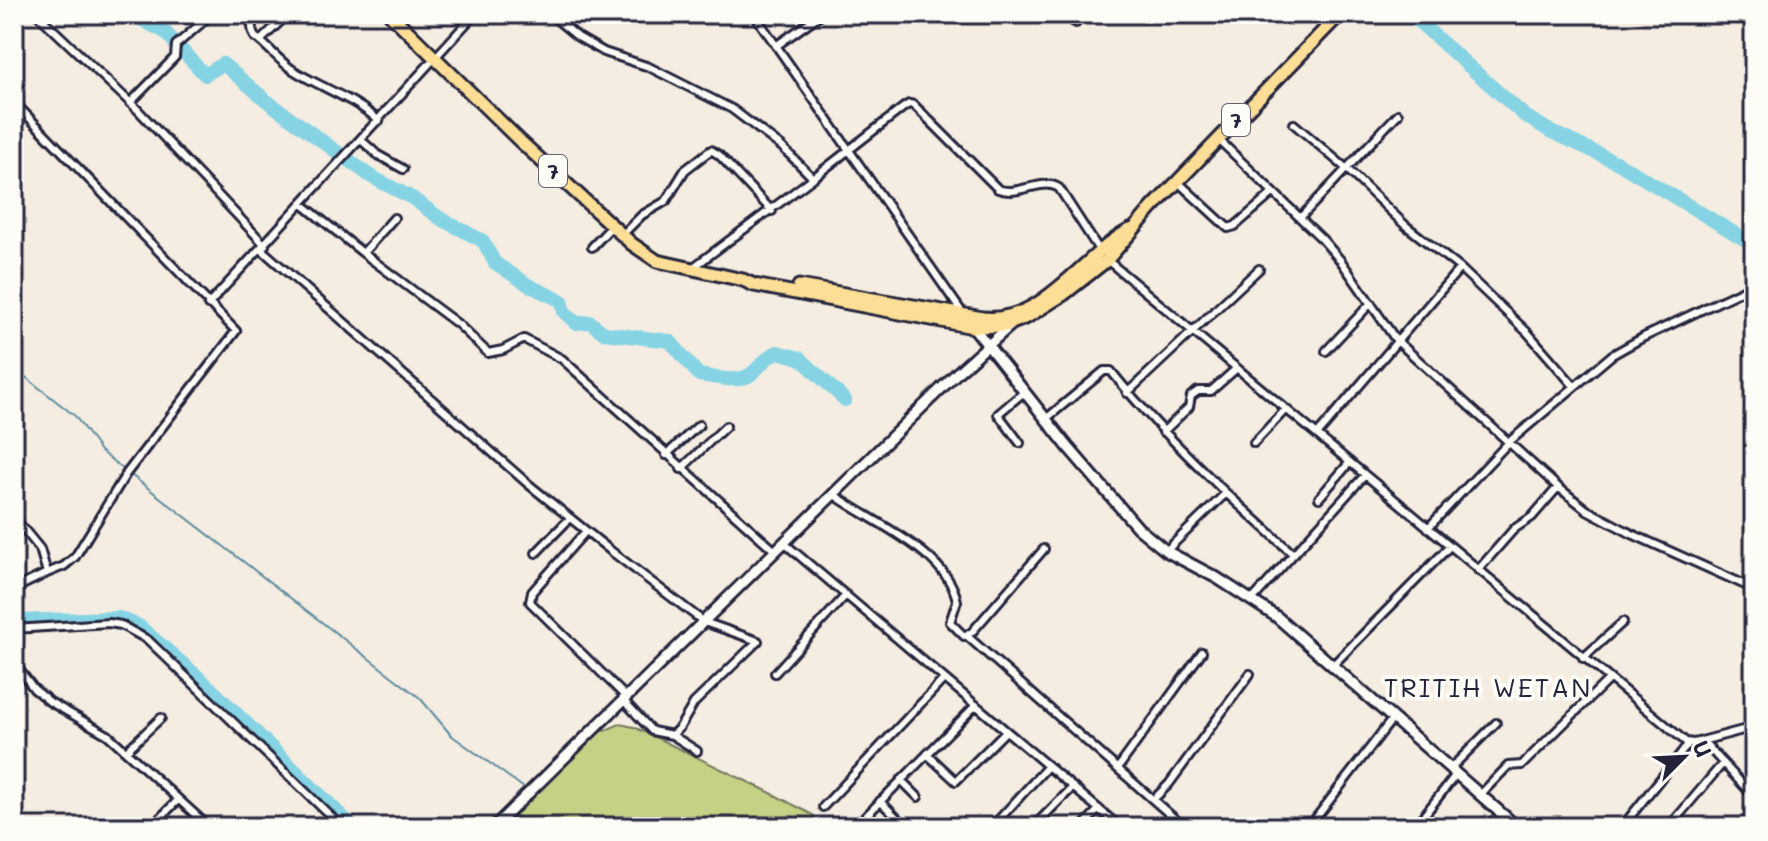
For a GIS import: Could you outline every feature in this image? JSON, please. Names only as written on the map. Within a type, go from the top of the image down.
[{"type":"highway","name":"7","points":[[390,14],[612,226],[657,261],[754,285],[973,327],[997,327],[1038,311],[1125,242],[1135,227],[1340,14]]},
{"type":"highway","name":"7","points":[[743,280],[755,278],[964,315],[1014,319]]},
{"type":"street","points":[[37,14],[130,103],[263,247],[570,518],[704,622],[766,643]]},
{"type":"street","points":[[130,103],[175,57],[176,44],[212,14]]},
{"type":"street","points":[[248,14],[254,24],[253,34],[290,68],[361,105],[379,121]]},
{"type":"street","points":[[260,41],[288,14]]},
{"type":"street","points":[[208,305],[475,14]]},
{"type":"street","points":[[550,14],[578,37],[604,52],[649,67],[732,109],[782,147],[813,178]]},
{"type":"street","points":[[754,14],[964,315],[1068,447],[1138,528],[1166,551],[1252,600],[1333,665],[1517,827]]},
{"type":"street","points":[[776,46],[821,14]]},
{"type":"street","points":[[1062,14],[1076,23]]},
{"type":"street","points":[[14,102],[235,330],[126,474],[75,557],[64,566],[14,589]]},
{"type":"street","points":[[691,269],[772,211],[904,107],[914,105],[998,189],[1010,192],[1048,184],[1056,186],[1104,257],[1689,743]]},
{"type":"street","points":[[1300,218],[1398,114]]},
{"type":"street","points":[[1294,124],[1405,225],[1460,268],[1528,333],[1574,386]]},
{"type":"street","points":[[1218,139],[1341,261],[1396,340],[1558,487],[1587,510],[1632,534],[1754,589]]},
{"type":"street","points":[[361,140],[378,155],[403,169]]},
{"type":"street","points":[[622,235],[642,215],[666,201],[685,170],[711,150],[772,211]]},
{"type":"street","points":[[1178,182],[1228,228],[1235,226],[1273,193]]},
{"type":"street","points":[[302,204],[459,325],[488,353],[503,350],[524,339],[562,359],[774,550]]},
{"type":"street","points":[[363,253],[394,218]]},
{"type":"street","points":[[592,247],[612,226]]},
{"type":"street","points":[[1317,435],[1460,268]]},
{"type":"street","points":[[1127,393],[1259,269]]},
{"type":"street","points":[[1428,528],[1509,442],[1626,346],[1754,285]]},
{"type":"street","points":[[1326,351],[1371,303]]},
{"type":"street","points":[[494,827],[774,550],[1014,319]]},
{"type":"street","points":[[1163,432],[1189,407],[1191,396],[1199,391],[1211,391],[1237,368]]},
{"type":"street","points":[[1047,418],[1108,370],[1163,432],[1292,553]]},
{"type":"street","points":[[1020,443],[998,414],[1024,392]]},
{"type":"street","points":[[1254,443],[1286,409]]},
{"type":"street","points":[[666,455],[699,425]]},
{"type":"street","points":[[681,469],[726,426]]},
{"type":"street","points":[[1319,498],[1350,462]]},
{"type":"street","points":[[1252,600],[1365,475]]},
{"type":"street","points":[[1478,570],[1514,529],[1532,517],[1558,487]]},
{"type":"street","points":[[1166,551],[1226,493]]},
{"type":"street","points":[[833,494],[921,550],[943,569],[957,601],[950,622],[961,635],[967,636],[1154,799],[1179,825]]},
{"type":"street","points":[[14,517],[40,549],[47,573]]},
{"type":"street","points":[[536,553],[570,518]]},
{"type":"street","points":[[586,531],[532,592],[530,602],[652,731],[672,735],[697,751]]},
{"type":"street","points":[[783,542],[1120,827]]},
{"type":"street","points":[[1333,665],[1450,546]]},
{"type":"street","points":[[967,636],[1044,549]]},
{"type":"street","points":[[775,673],[846,595]]},
{"type":"street","points":[[1583,658],[1623,622]]},
{"type":"street","points":[[14,629],[109,623],[121,625],[148,640],[342,827]]},
{"type":"street","points":[[672,735],[694,703],[757,639]]},
{"type":"street","points":[[1118,768],[1202,652]]},
{"type":"street","points":[[14,663],[24,678],[50,702],[108,735],[209,827]]},
{"type":"street","points":[[1154,799],[1169,784],[1250,674]]},
{"type":"street","points":[[14,684],[24,678]]},
{"type":"street","points":[[823,807],[944,679]]},
{"type":"street","points":[[1481,794],[1508,766],[1522,765],[1609,679]]},
{"type":"street","points":[[862,827],[858,824],[976,705]]},
{"type":"street","points":[[126,751],[161,718]]},
{"type":"street","points":[[1309,827],[1393,718]]},
{"type":"street","points":[[1415,827],[1454,770],[1496,723]]},
{"type":"street","points":[[1622,827],[1689,743],[1754,727]]},
{"type":"street","points":[[927,754],[956,781],[1006,731]]},
{"type":"street","points":[[1703,741],[1754,797]]},
{"type":"street","points":[[1669,827],[1723,763]]},
{"type":"street","points":[[992,827],[1048,766]]},
{"type":"street","points":[[901,780],[918,797]]},
{"type":"street","points":[[1033,827],[1073,787]]},
{"type":"street","points":[[151,827],[178,800]]},
{"type":"street","points":[[880,801],[898,819]]},
{"type":"street","points":[[1082,827],[1099,809]]},
{"type":"green space","points":[[620,724],[634,727],[769,792],[813,815],[824,827],[499,827],[598,733]]},
{"type":"waterway","points":[[131,14],[165,32],[205,75],[223,64],[267,101],[344,157]]},
{"type":"waterway","points":[[1410,14],[1525,116],[1618,163],[1754,245]]},
{"type":"waterway","points":[[350,161],[441,219],[483,241],[495,263],[530,286],[562,301],[564,312],[576,323],[590,322],[604,333],[670,341],[699,375],[733,379],[746,377],[777,352],[800,358],[845,400]]},
{"type":"waterway","points":[[14,368],[75,416],[100,451],[420,698],[451,735],[524,788]]},
{"type":"waterway","points":[[14,621],[119,618],[139,626],[204,682],[353,827]]},
{"type":"district","name":"TRITIH WETAN","points":[[1488,687]]}]
